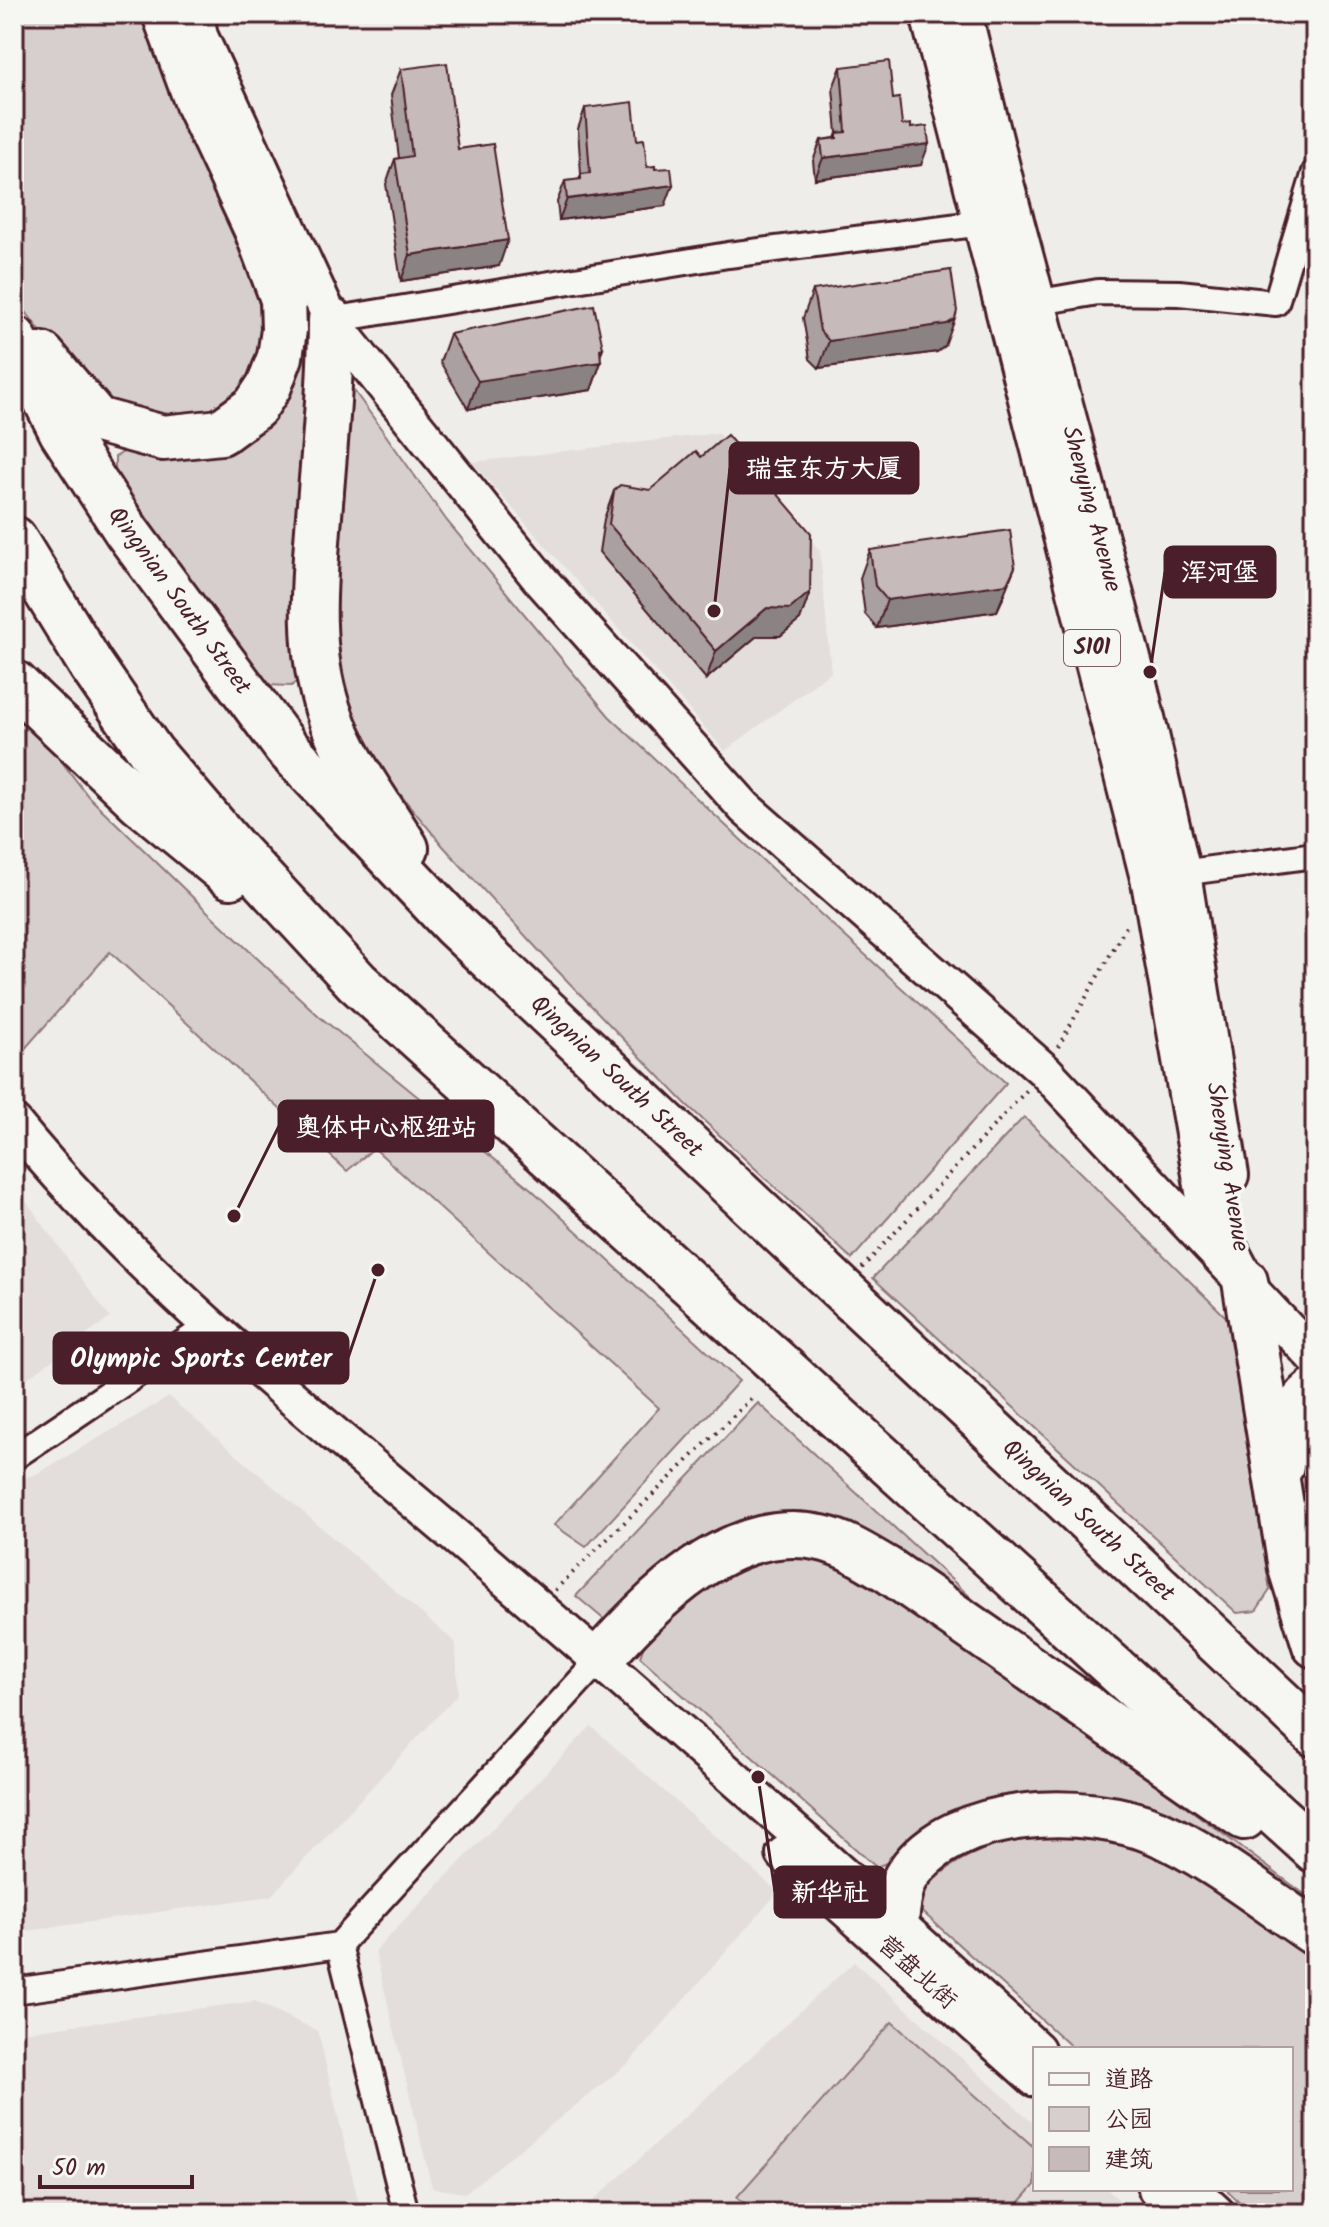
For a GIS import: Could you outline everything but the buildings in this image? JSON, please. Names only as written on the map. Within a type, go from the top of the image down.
[{"type":"highway","points":[[14,319],[97,420],[163,438],[221,432],[255,407],[269,386],[280,357],[284,330],[283,299],[257,230],[198,104],[165,14]]},
{"type":"highway","points":[[331,320],[331,365],[316,547],[313,632],[317,667],[328,711],[343,746],[454,925]]},
{"type":"highway","name":"Qingnian South Street","points":[[14,338],[62,432],[127,532],[286,747],[454,925],[1315,1734]]},
{"type":"highway","points":[[14,539],[91,665],[151,752],[236,851],[357,982]]},
{"type":"highway","points":[[14,683],[140,802],[357,982],[1315,1850]]},
{"type":"highway","points":[[1245,1281],[1291,1568],[1315,1645]]},
{"type":"highway","points":[[1276,1488],[1292,1416],[1301,1402],[1315,1390]]},
{"type":"highway","points":[[591,1668],[644,1610],[669,1588],[723,1554],[747,1544],[799,1534],[825,1539],[888,1570],[1315,1866]]},
{"type":"highway","points":[[896,1921],[907,1875],[943,1843],[984,1824],[1027,1816],[1058,1815],[1116,1820],[1157,1832],[1200,1856],[1315,1933]]},
{"type":"main road","name":"Shenying Avenue","points":[[930,14],[983,223],[1021,306]]},
{"type":"main road","name":"Shenying Avenue","points":[[962,14],[1021,306],[1166,878],[1206,1197],[1215,1225],[1245,1281]]},
{"type":"street","points":[[196,14],[200,36],[331,320],[539,578],[745,808],[1045,1071],[1315,1358]]},
{"type":"street","points":[[1021,306],[1098,292],[1179,293],[1276,303],[1315,172]]},
{"type":"street","points":[[331,320],[728,255],[983,223]]},
{"type":"street","points":[[1166,878],[1315,855]]},
{"type":"street","points":[[14,1123],[100,1221],[210,1325],[538,1607],[591,1668],[339,1945],[14,1991]]},
{"type":"street","points":[[1245,1281],[1315,1334]]},
{"type":"street","points":[[14,1457],[210,1325]]},
{"type":"street","name":"营盘北街","points":[[591,1668],[896,1921],[1035,2047]]},
{"type":"street","name":"营盘北街","points":[[591,1668],[1033,2077]]},
{"type":"street","points":[[339,1945],[406,2213]]},
{"type":"street","points":[[1158,2191],[1183,2213]]},
{"type":"street","points":[[1193,2191],[1217,2213]]},
{"type":"path","points":[[538,1607],[753,1397]]},
{"type":"shaded area","points":[[718,433],[820,551],[831,672],[725,751],[472,462]]},
{"type":"shaded area","points":[[14,1184],[110,1318],[14,1388]]},
{"type":"shaded area","points":[[169,1397],[456,1643],[458,1694],[271,1896],[14,1933],[14,1482],[38,1473]]},
{"type":"shaded area","points":[[591,1726],[778,1892],[629,2063],[465,2193],[432,2188],[375,1951]]},
{"type":"shaded area","points":[[854,1962],[1033,2122],[1033,2191],[1109,2191],[1133,2213],[580,2213]]},
{"type":"shaded area","points":[[255,2001],[318,2031],[361,2213],[14,2213],[14,2033]]},
{"type":"green space","points":[[14,14],[144,14],[183,125],[256,287],[262,322],[269,323],[259,366],[238,399],[213,415],[163,424],[113,409],[51,345],[14,296]]},
{"type":"green space","points":[[310,335],[301,679],[291,686],[267,685],[204,602],[115,471],[115,457],[127,450],[227,449],[256,435],[283,405]]},
{"type":"green space","points":[[350,385],[447,521],[609,716],[1006,1083],[852,1259],[685,1103],[553,966],[443,846],[389,781],[360,735],[337,688],[330,639]]},
{"type":"green space","points":[[14,707],[49,745],[88,796],[320,1017],[531,1189],[739,1381],[586,1547],[554,1525],[659,1408],[374,1148],[347,1171],[110,952],[14,1061]]},
{"type":"green space","points":[[1024,1117],[1227,1318],[1270,1590],[1256,1611],[1237,1613],[873,1278]]},
{"type":"green space","points":[[758,1403],[1000,1624],[822,1518],[787,1513],[754,1520],[607,1622],[576,1596]]},
{"type":"green space","points":[[790,1554],[830,1558],[912,1611],[1130,1765],[1315,1902],[1315,1924],[1112,1809],[899,1858],[876,1867],[640,1657],[647,1637],[712,1580],[757,1562]]},
{"type":"green space","points":[[1067,1834],[1111,1838],[1181,1865],[1315,1959],[1315,2213],[1251,2213],[1228,2191],[1293,2191],[1293,2047],[1072,2047],[915,1905],[928,1886],[961,1860],[1022,1839]]},
{"type":"green space","points":[[892,2022],[1033,2146],[1033,2187],[1010,2213],[756,2213],[737,2197]]},
{"type":"place","name":"瑞宝东方大厦","points":[[714,611]]},
{"type":"place","name":"浑河堡","points":[[1150,672]]},
{"type":"place","name":"奥体中心枢纽站","points":[[234,1216]]},
{"type":"place","name":"Olympic Sports Center","points":[[378,1270]]},
{"type":"place","name":"新华社","points":[[758,1777]]}]
